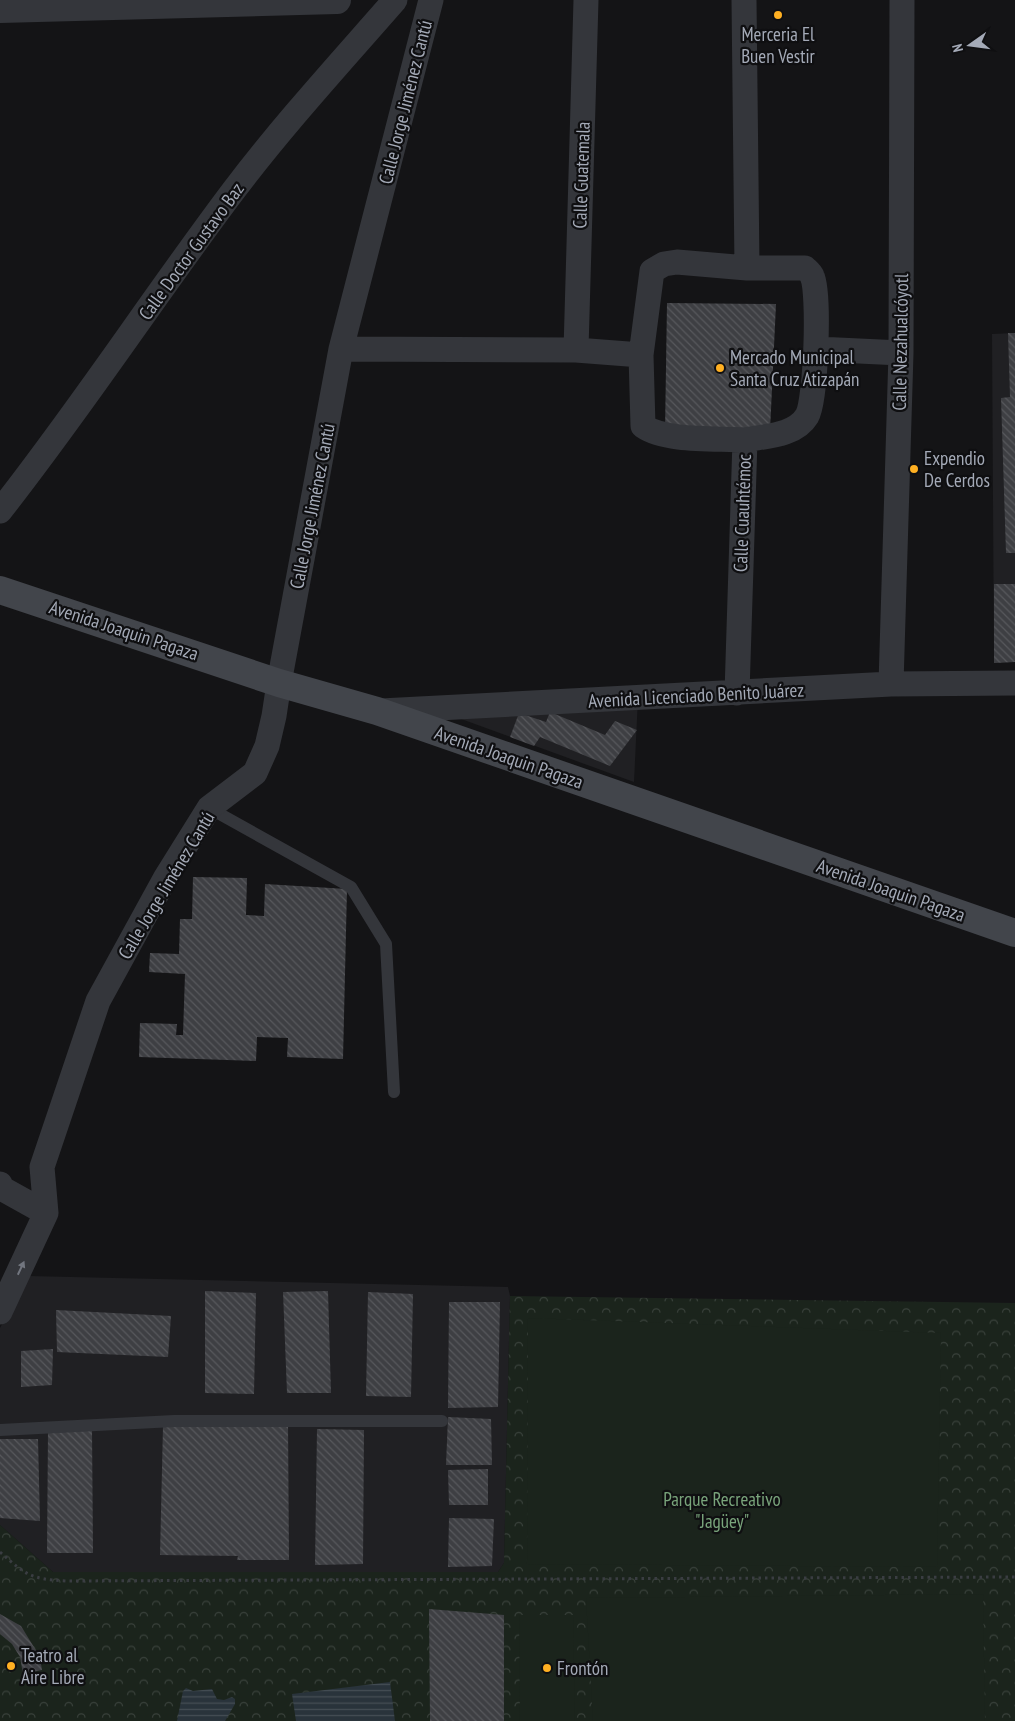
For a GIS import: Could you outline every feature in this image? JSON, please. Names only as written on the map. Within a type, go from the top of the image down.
[{"type":"main road","name":"Avenida Joaquin Pagaza","points":[[0,590],[279,683],[377,711],[1015,933]]},
{"type":"street","points":[[0,8],[337,0]]},
{"type":"street","name":"Calle Doctor Gustavo Baz","points":[[0,511],[43,456],[234,190],[306,102],[395,0]]},
{"type":"street","name":"Calle Jorge Jiménez Cantú","points":[[0,1312],[46,1213],[42,1167],[98,1001],[166,877],[210,808],[255,773],[267,746],[341,348],[431,0]]},
{"type":"street","name":"Calle Guatemala","points":[[576,350],[586,0]]},
{"type":"street","points":[[744,0],[747,268]]},
{"type":"street","name":"Calle Nezahualcóyotl","points":[[891,684],[901,354],[902,0]]},
{"type":"street","name":"Calle Cuauhtémoc","points":[[641,355],[652,271],[664,264],[677,262],[747,268],[805,268],[812,274],[817,349],[812,404],[807,416],[797,427],[783,433],[745,440],[737,693]]},
{"type":"street","points":[[341,348],[576,350],[641,355],[644,426],[652,432],[682,437],[745,440]]},
{"type":"street","points":[[817,349],[901,354]]},
{"type":"street","name":"Avenida Licenciado Benito Juárez","points":[[377,711],[891,684],[1015,683]]},
{"type":"street","points":[[0,1188],[42,1167]]},
{"type":"street","points":[[0,1188],[46,1213]]},
{"type":"lane","points":[[210,808],[351,887],[386,944],[394,1092]]},
{"type":"lane","points":[[0,1430],[174,1421],[442,1421]]},
{"type":"path","points":[[0,1552],[22,1571],[40,1580],[1015,1577]]},
{"type":"shaded area","points":[[1015,333],[1015,662],[994,663],[992,334]]},
{"type":"shaded area","points":[[638,698],[634,782],[431,708]]},
{"type":"shaded area","points":[[28,1276],[508,1287],[510,1296],[504,1563],[498,1572],[53,1572],[0,1525],[0,1328]]},
{"type":"shaded area","points":[[390,1682],[395,1721],[296,1721],[292,1694]]},
{"type":"shaded area","points":[[186,1688],[193,1691],[212,1689],[217,1699],[224,1700],[232,1697],[235,1699],[235,1704],[225,1721],[177,1721],[183,1691]]},
{"type":"green space","name":"Parque Recreativo \"Jagüey\"","points":[[510,1296],[1015,1303],[1015,1721],[0,1721],[0,1525],[53,1572],[498,1572],[504,1563]]},
{"type":"green space","points":[[528,1318],[941,1333],[937,1567],[527,1564]]},
{"type":"green space","points":[[983,1594],[985,1721],[593,1721],[586,1598]]},
{"type":"green space","name":"Frontón","points":[[519,1615],[573,1615],[575,1721],[520,1721]]},
{"type":"building","name":"Mercado Municipal Santa Cruz Atizapán","points":[[667,303],[776,304],[770,431],[665,431]]},
{"type":"building","points":[[1008,333],[1015,333],[1015,553],[1006,553],[1001,398],[1010,397]]},
{"type":"building","points":[[994,584],[1015,584],[1015,662],[994,663]]},
{"type":"building","points":[[550,712],[605,735],[615,721],[637,730],[610,766],[540,737],[534,746],[510,737],[519,713],[546,722]]},
{"type":"building","points":[[193,877],[247,878],[246,915],[264,916],[265,884],[347,889],[343,1059],[287,1057],[288,1038],[257,1037],[256,1061],[139,1057],[140,1023],[177,1024],[176,1035],[183,1035],[185,974],[149,972],[150,953],[179,954],[180,919],[192,919]]},
{"type":"building","points":[[205,1291],[256,1293],[254,1394],[205,1393]]},
{"type":"building","points":[[328,1291],[331,1393],[287,1393],[283,1292]]},
{"type":"building","points":[[368,1292],[413,1294],[411,1397],[366,1396]]},
{"type":"building","points":[[449,1302],[500,1302],[498,1407],[448,1408]]},
{"type":"building","points":[[56,1310],[171,1316],[168,1357],[57,1352]]},
{"type":"building","points":[[53,1349],[52,1385],[21,1387],[21,1351]]},
{"type":"building","points":[[448,1417],[491,1419],[492,1465],[446,1465]]},
{"type":"building","points":[[288,1422],[289,1560],[237,1560],[238,1556],[160,1555],[163,1426]]},
{"type":"building","points":[[92,1429],[93,1553],[47,1553],[48,1431]]},
{"type":"building","points":[[317,1429],[364,1430],[363,1564],[315,1565]]},
{"type":"building","points":[[0,1439],[38,1439],[40,1521],[0,1518]]},
{"type":"building","points":[[488,1469],[488,1505],[449,1505],[448,1470]]},
{"type":"building","points":[[449,1518],[494,1519],[492,1566],[448,1567]]},
{"type":"building","points":[[429,1609],[504,1615],[504,1721],[430,1721]]},
{"type":"building","points":[[0,1614],[21,1626],[40,1657],[42,1670],[23,1674],[20,1657],[12,1644],[0,1634]]},
{"type":"place","name":"Merceria El Buen Vestir","points":[[778,15]]},
{"type":"place","name":"Mercado Municipal Santa Cruz Atizapán","points":[[720,368]]},
{"type":"place","name":"Expendio De Cerdos","points":[[914,469]]},
{"type":"place","name":"Teatro al Aire Libre","points":[[11,1666]]},
{"type":"place","name":"Frontón","points":[[547,1668]]}]
